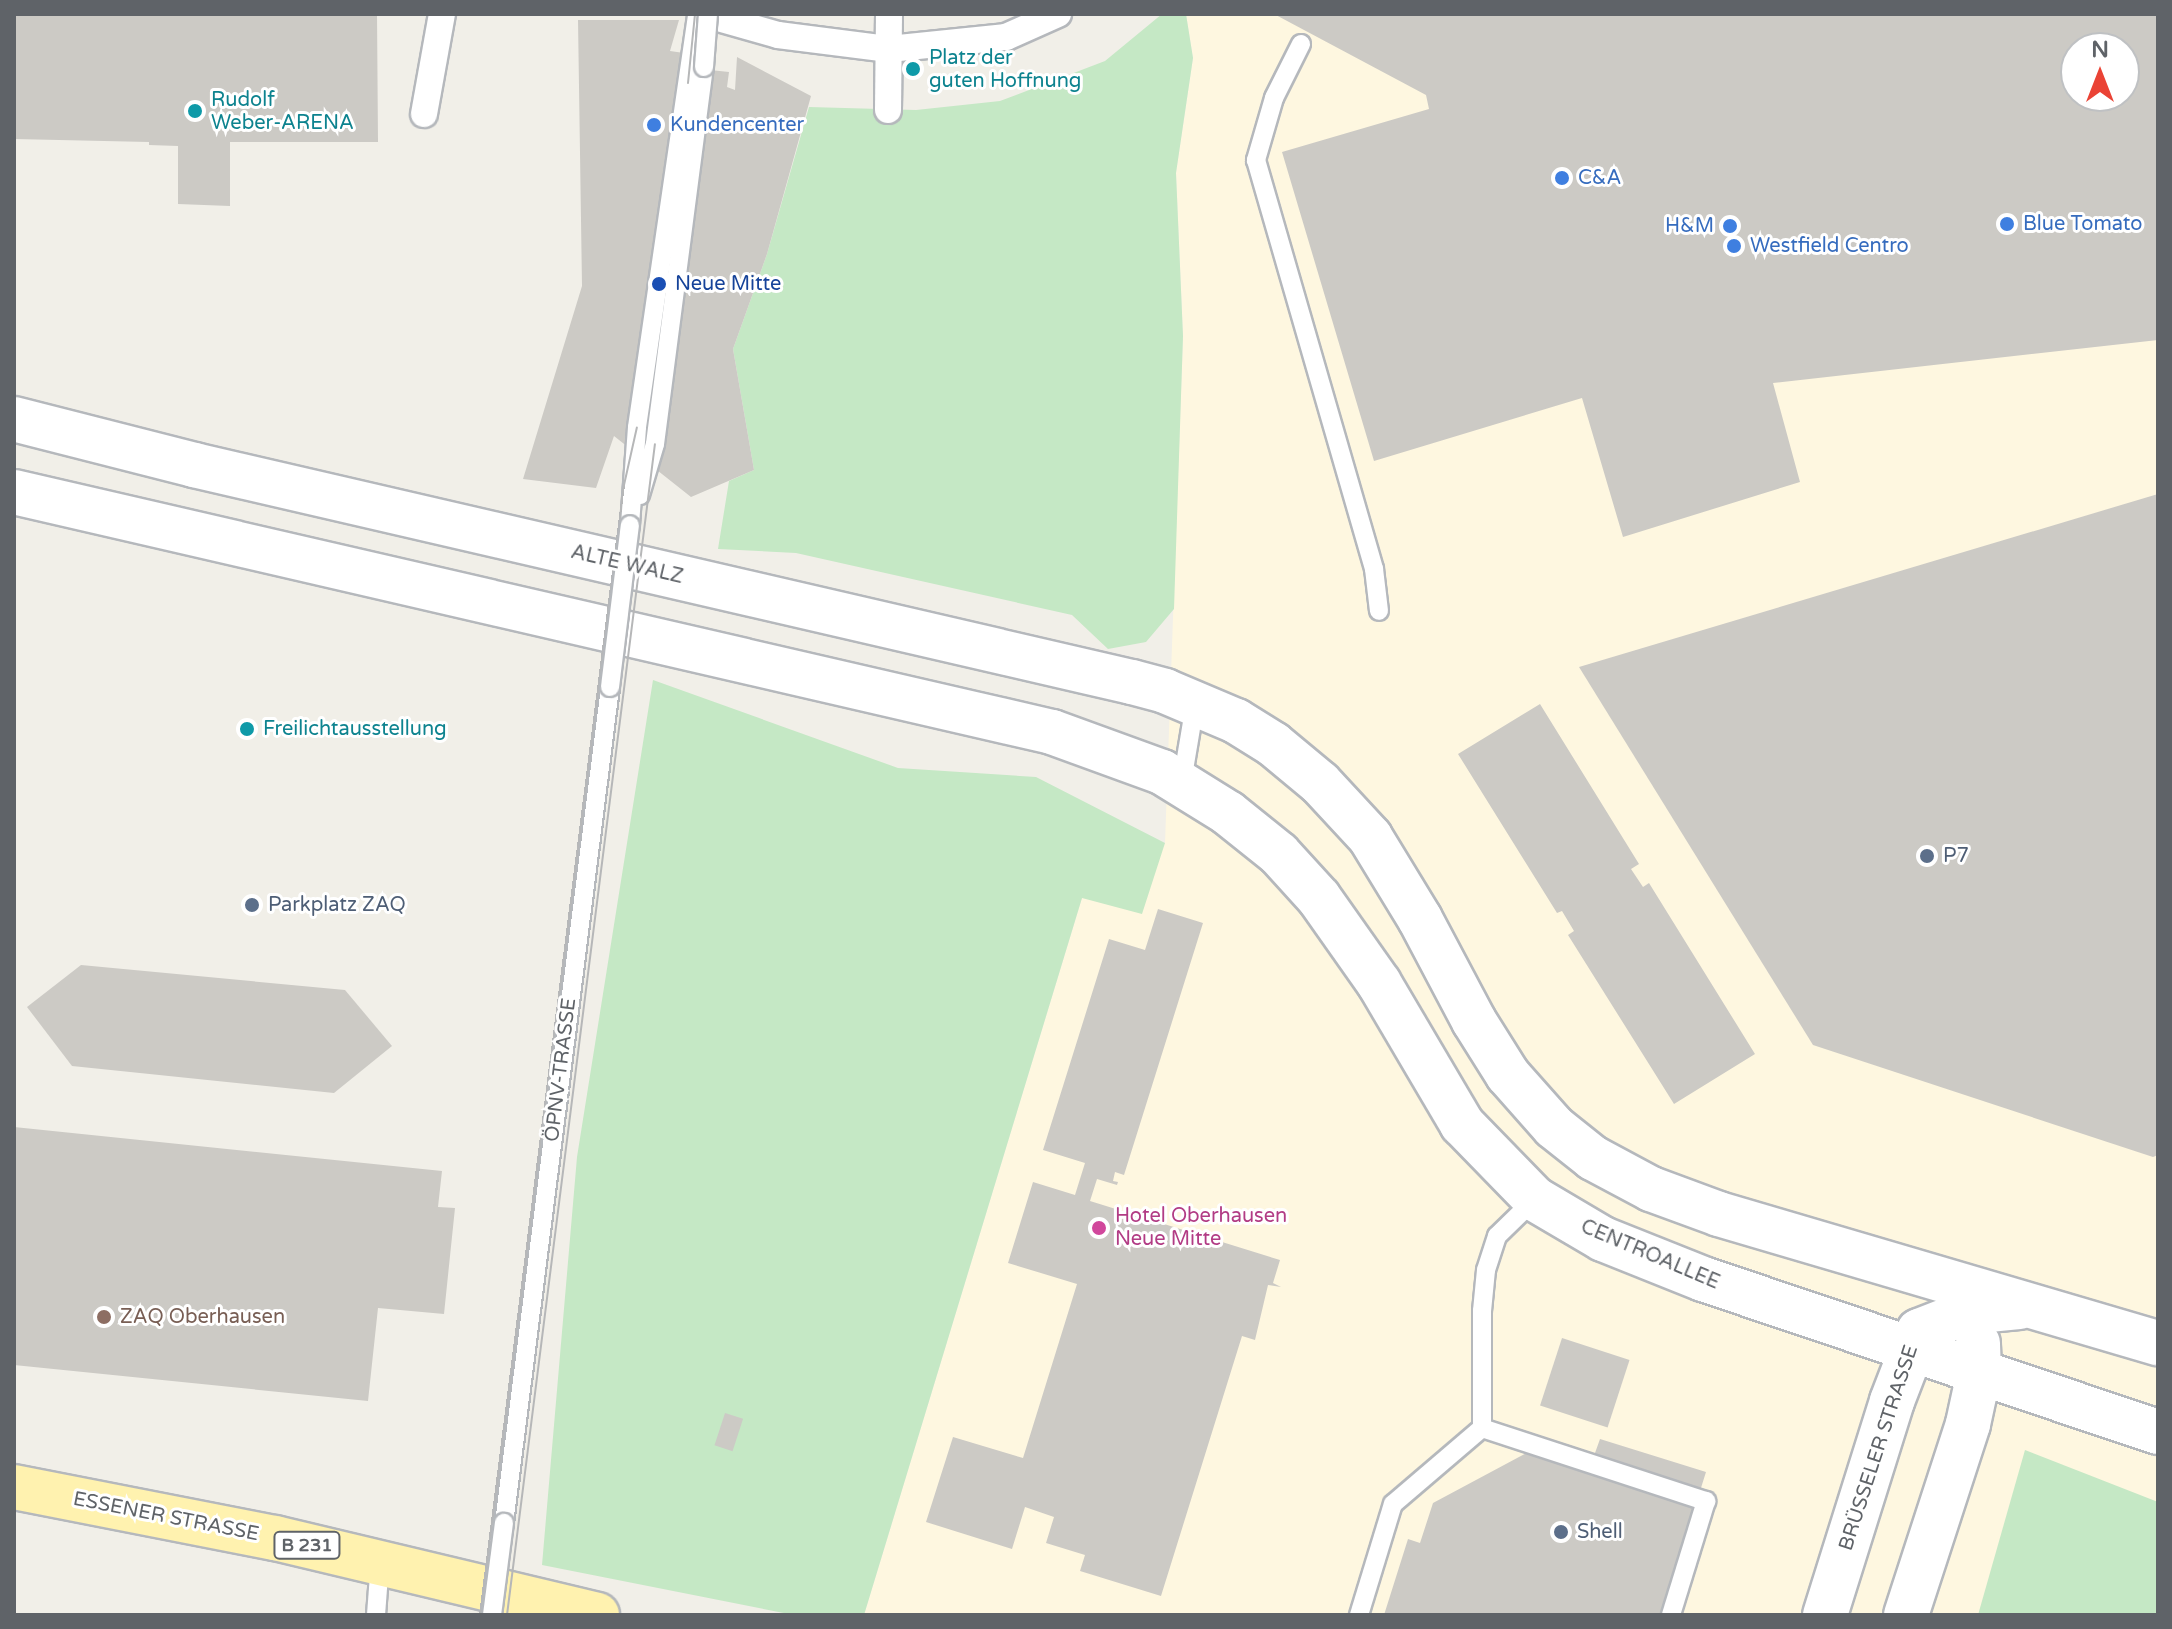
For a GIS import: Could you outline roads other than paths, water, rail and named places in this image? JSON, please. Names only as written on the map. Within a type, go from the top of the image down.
[{"type":"main road","name":"ESSENER STRASSE","points":[[14,1487],[380,1562],[597,1615]]},
{"type":"street","points":[[424,114],[442,14]]},
{"type":"street","points":[[706,14],[778,35],[889,49],[1006,37],[1058,14]]},
{"type":"street","points":[[888,110],[889,14]]},
{"type":"street","name":"ALTE WALZ","points":[[14,419],[267,482],[1117,678],[1165,691],[1236,721],[1273,744],[1310,774],[1370,837],[1420,919],[1499,1062],[1531,1104],[1583,1150],[1651,1189],[1697,1206],[1939,1277]]},
{"type":"street","points":[[14,492],[1052,732],[1120,754],[1182,782]]},
{"type":"street","name":"CENTROALLEE","points":[[1182,782],[1279,854],[1319,898],[1379,983],[1462,1124],[1535,1199],[1603,1239],[1703,1279],[2158,1432]]},
{"type":"street","points":[[1939,1277],[2158,1343]]},
{"type":"street","points":[[1906,1615],[1968,1424],[1979,1373],[1976,1331],[1956,1292],[1939,1277]]},
{"type":"street","name":"BRÜSSELER STRASSE","points":[[1824,1613],[1910,1349],[1919,1331],[1968,1312],[2033,1307]]},
{"type":"lane","points":[[630,525],[637,427],[697,14]]},
{"type":"lane","points":[[630,525],[655,444],[704,67],[706,14]]},
{"type":"lane","points":[[1301,44],[1274,98],[1256,160],[1374,569],[1379,611]]},
{"type":"lane","name":"ÖPNV-TRASSE","points":[[492,1615],[630,525]]},
{"type":"lane","points":[[1182,782],[1195,704]]},
{"type":"lane","points":[[1359,1615],[1393,1504],[1482,1428],[1482,1311],[1486,1270],[1497,1236],[1535,1199]]},
{"type":"lane","points":[[1482,1428],[1706,1501],[1671,1615]]},
{"type":"lane","points":[[376,1615],[380,1562]]},
{"type":"tram line","points":[[688,83],[695,14]]},
{"type":"tram line","points":[[704,67],[711,14]]},
{"type":"tram line","points":[[480,1615],[624,485],[637,427]]},
{"type":"tram line","points":[[507,1615],[655,444]]},
{"type":"place","name":"Platz der guten Hoffnung","points":[[913,69]]},
{"type":"place","name":"Rudolf Weber-ARENA","points":[[195,111]]},
{"type":"place","name":"Kundencenter","points":[[654,125]]},
{"type":"place","name":"C&A","points":[[1562,178]]},
{"type":"place","name":"Blue Tomato","points":[[2007,224]]},
{"type":"place","name":"H&M","points":[[1730,226]]},
{"type":"place","name":"Westfield Centro","points":[[1734,246]]},
{"type":"place","name":"Neue Mitte","points":[[659,284]]},
{"type":"place","name":"Freilichtausstellung","points":[[247,729]]},
{"type":"place","name":"P7","points":[[1927,856]]},
{"type":"place","name":"Parkplatz ZAQ","points":[[252,905]]},
{"type":"place","name":"Hotel Oberhausen Neue Mitte","points":[[1099,1228]]},
{"type":"place","name":"ZAQ Oberhausen","points":[[104,1317]]},
{"type":"place","name":"Shell","points":[[1561,1532]]}]
